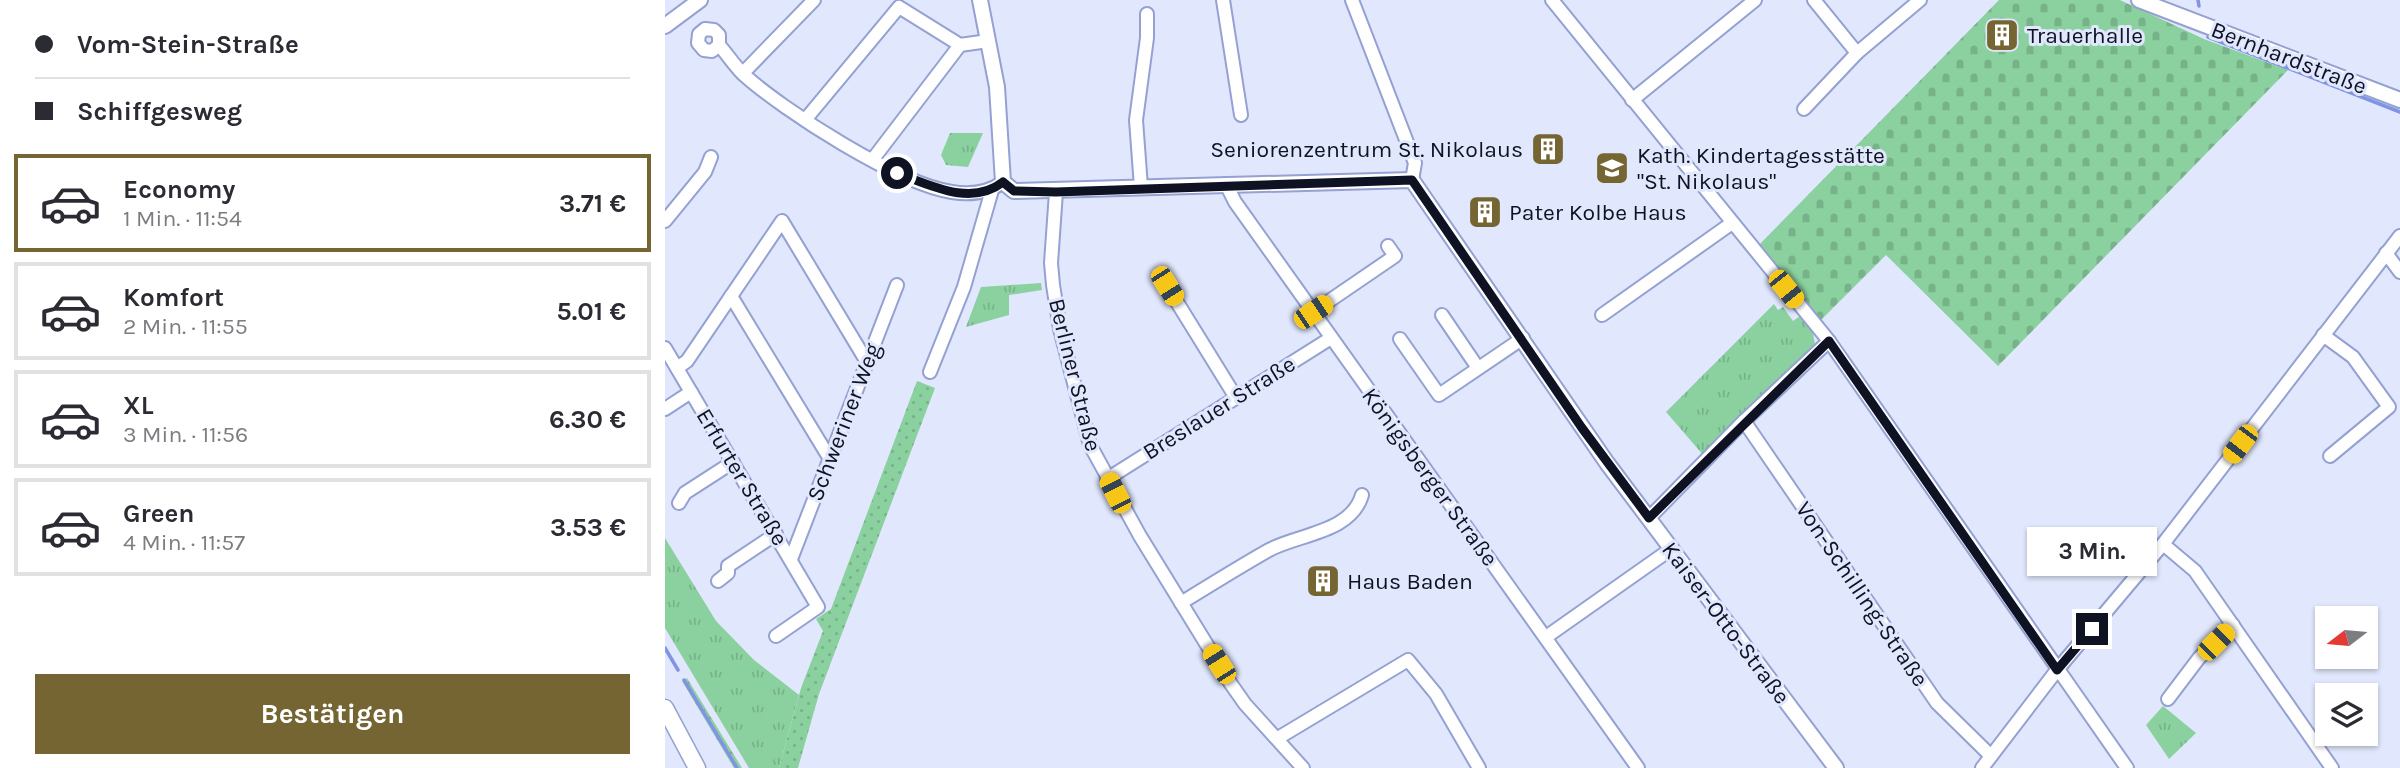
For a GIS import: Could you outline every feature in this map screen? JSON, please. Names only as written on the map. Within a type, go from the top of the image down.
[{"type":"main road","points":[[665,708],[698,768]]},
{"type":"street","points":[[665,26],[700,0]]},
{"type":"street","points":[[743,73],[814,0]]},
{"type":"street","points":[[930,372],[964,287],[997,186],[997,87],[979,0]]},
{"type":"street","points":[[1223,0],[1241,115]]},
{"type":"street","name":"Kaiser-Otto-Straße","points":[[1352,0],[1415,163],[1412,180],[1671,549],[1836,768]]},
{"type":"street","points":[[1552,0],[1829,341],[2127,768]]},
{"type":"street","points":[[1632,100],[1755,0]]},
{"type":"street","points":[[1814,0],[1857,53]]},
{"type":"street","points":[[1804,108],[1857,53],[1920,0]]},
{"type":"street","name":"Bernhardstraße","points":[[2139,0],[2400,100]]},
{"type":"street","points":[[805,120],[899,7],[960,46]]},
{"type":"street","points":[[1140,187],[1136,120],[1147,38],[1147,14]]},
{"type":"street","points":[[873,159],[960,46],[988,41]]},
{"type":"street","points":[[719,45],[743,73],[805,120],[897,173],[951,192],[971,194],[997,186],[1014,191],[1056,192],[1226,184],[1412,180]]},
{"type":"street","points":[[665,221],[705,172],[711,157]]},
{"type":"street","name":"Königsberger Straße","points":[[1226,184],[1235,202],[1638,768]]},
{"type":"street","name":"Berliner Straße","points":[[1056,192],[1051,263],[1060,329],[1090,445],[1107,479],[1235,688],[1303,768]]},
{"type":"street","points":[[677,368],[687,361],[782,221],[867,362]]},
{"type":"street","points":[[1602,315],[1732,223]]},
{"type":"street","points":[[1982,768],[2057,670],[2163,544],[2400,236]]},
{"type":"street","points":[[1313,312],[1395,256],[1388,246]]},
{"type":"street","points":[[2386,253],[2400,272]]},
{"type":"street","name":"Schweriner Weg","points":[[791,559],[897,285]]},
{"type":"street","points":[[1167,286],[1235,396]]},
{"type":"street","points":[[731,296],[830,459]]},
{"type":"street","points":[[1442,315],[1478,368]]},
{"type":"street","points":[[2323,335],[2353,358],[2389,407]]},
{"type":"street","name":"Breslauer Straße","points":[[1107,479],[1331,338]]},
{"type":"street","points":[[1399,339],[1439,395],[1523,338]]},
{"type":"street","points":[[1649,518],[1744,421],[1829,341]]},
{"type":"street","name":"Erfurter Straße","points":[[665,348],[818,607],[776,635]]},
{"type":"street","points":[[665,409],[691,392]]},
{"type":"street","points":[[2330,456],[2400,399]]},
{"type":"street","name":"Von-Schilling-Straße","points":[[1744,421],[1937,704],[1991,756]]},
{"type":"street","points":[[679,503],[685,493],[733,463]]},
{"type":"street","points":[[1181,603],[1289,540],[1318,534],[1357,509],[1362,495]]},
{"type":"street","points":[[718,581],[728,573],[728,566],[776,534]]},
{"type":"street","points":[[2163,544],[2195,571],[2332,768]]},
{"type":"street","points":[[1546,637],[1671,549]]},
{"type":"street","points":[[2168,699],[2199,658],[2233,625]]},
{"type":"street","points":[[1278,738],[1408,660],[1436,694],[1479,768]]},
{"type":"green space","points":[[1999,0],[2120,0],[2204,39],[2288,70],[1998,366],[1886,255],[1820,321],[1758,246]]},
{"type":"green space","points":[[950,133],[983,133],[968,167],[946,165],[941,155]]},
{"type":"green space","points":[[1041,283],[1042,290],[1009,295],[1009,315],[966,327],[981,287]]},
{"type":"green space","points":[[1774,304],[1778,310],[1783,307],[1793,321],[1800,316],[1813,333],[1815,345],[1704,456],[1666,412]]},
{"type":"green space","points":[[917,381],[935,388],[819,694],[798,768],[779,768],[801,688],[823,631],[816,619],[831,609]]},
{"type":"green space","points":[[665,538],[716,621],[754,660],[799,695],[779,768],[749,768],[665,628]]},
{"type":"green space","points":[[687,678],[742,768],[734,768],[682,681]]},
{"type":"green space","points":[[2163,706],[2196,733],[2169,759],[2146,725]]},
{"type":"waterway","points":[[2198,0],[2199,6]]},
{"type":"waterway","points":[[2208,37],[2400,112]]},
{"type":"waterway","points":[[665,648],[678,670]]},
{"type":"waterway","points":[[684,680],[737,768]]},
{"type":"place","name":"Trauerhalle","points":[[2002,35]]},
{"type":"place","name":"Seniorenzentrum St. Nikolaus","points":[[1548,149]]},
{"type":"place","name":"Kath. Kindertagesstätte \"St. Nikolaus\"","points":[[1612,168]]},
{"type":"place","name":"Pater Kolbe Haus","points":[[1485,212]]},
{"type":"place","name":"Haus Baden","points":[[1323,581]]},
{"type":"route","points":[[897,173],[951,192],[971,194],[992,190],[1003,182],[1014,191],[1056,192],[1401,178],[1412,180],[1466,255],[1582,428],[1649,518],[1744,421],[1829,341],[2057,670],[2092,629]]}]
